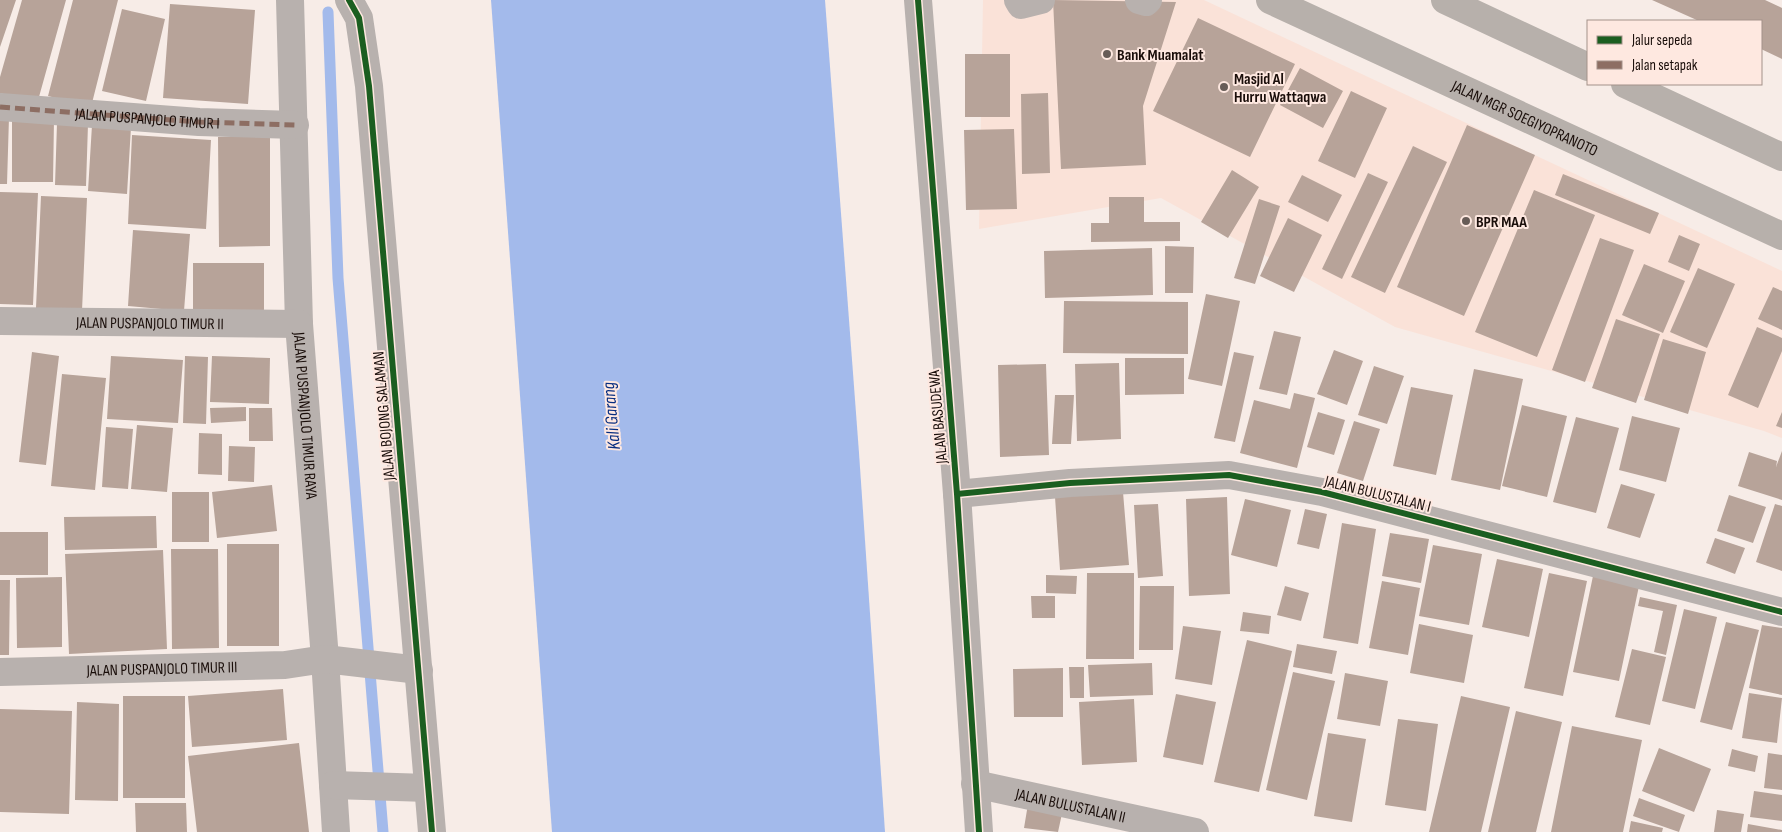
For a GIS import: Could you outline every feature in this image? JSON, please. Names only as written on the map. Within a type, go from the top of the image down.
[{"type":"highway","name":"JALAN MGR SOEGIYOPRANOTO","points":[[1270,0],[1782,236]]},
{"type":"highway","points":[[1445,0],[1587,67]]},
{"type":"highway","points":[[1627,85],[1782,157]]},
{"type":"street","name":"JALAN PUSPANJOLO TIMUR RAYA","points":[[290,0],[295,125],[299,324],[344,785],[336,832]]},
{"type":"street","name":"JALAN BOJONG SALAMAN","points":[[349,0],[359,18],[369,86],[423,788],[432,832]]},
{"type":"street","name":"JALAN BASUDEWA","points":[[918,0],[957,494],[979,832]]},
{"type":"street","points":[[1139,0],[1148,0]]},
{"type":"street","name":"JALAN PUSPANJOLO TIMUR I","points":[[0,107],[199,122],[295,125]]},
{"type":"street","name":"JALAN PUSPANJOLO TIMUR II","points":[[0,322],[299,324]]},
{"type":"street","name":"JALAN BULUSTALAN I","points":[[957,494],[1070,482],[1229,475],[1322,492],[1782,612]]},
{"type":"street","name":"JALAN PUSPANJOLO TIMUR III","points":[[0,672],[285,665],[331,660],[414,670]]},
{"type":"street","name":"JALAN BULUSTALAN II","points":[[975,784],[1195,832]]},
{"type":"street","points":[[344,785],[423,788]]},
{"type":"shaded area","points":[[983,0],[1204,0],[1782,271],[1782,438],[1764,431],[1395,327],[1161,198],[979,229]]},
{"type":"water","name":"Kali Garang","points":[[491,0],[825,0],[885,832],[552,832]]},
{"type":"building","points":[[0,0],[16,0],[0,47]]},
{"type":"building","points":[[22,0],[66,0],[37,104],[0,93],[0,77]]},
{"type":"building","points":[[73,0],[118,0],[91,107],[48,96]]},
{"type":"building","name":"Bank Muamalat","points":[[1053,0],[1176,2],[1143,106],[1146,165],[1061,169]]},
{"type":"building","points":[[1652,0],[1765,0],[1782,8],[1782,59],[1762,49],[1762,20],[1697,20]]},
{"type":"building","points":[[170,4],[255,10],[248,104],[163,98]]},
{"type":"building","points":[[122,9],[165,19],[146,101],[102,91]]},
{"type":"building","name":"Masjid Al Hurru Wattaqwa","points":[[1198,18],[1295,64],[1250,157],[1153,111]]},
{"type":"building","points":[[965,54],[1010,54],[1010,117],[965,117]]},
{"type":"building","points":[[1300,68],[1343,91],[1323,128],[1280,105]]},
{"type":"building","points":[[1351,91],[1387,108],[1355,178],[1318,161]]},
{"type":"building","points":[[1048,93],[1050,173],[1022,174],[1021,94]]},
{"type":"building","points":[[0,117],[9,117],[7,184],[0,184]]},
{"type":"building","points":[[12,119],[54,119],[53,182],[12,182]]},
{"type":"building","points":[[57,123],[88,124],[86,186],[55,185]]},
{"type":"building","points":[[92,125],[131,127],[127,194],[88,191]]},
{"type":"building","name":"BPR MAA","points":[[1467,125],[1535,155],[1464,316],[1397,287]]},
{"type":"building","points":[[1014,129],[1017,209],[966,210],[964,130]]},
{"type":"building","points":[[132,135],[211,140],[206,229],[128,224]]},
{"type":"building","points":[[270,136],[270,246],[219,247],[218,137]]},
{"type":"building","points":[[1413,146],[1447,162],[1385,293],[1351,277]]},
{"type":"building","points":[[1232,170],[1259,187],[1228,238],[1201,222]]},
{"type":"building","points":[[1368,173],[1388,182],[1342,279],[1322,269]]},
{"type":"building","points":[[1563,174],[1659,213],[1650,234],[1555,195]]},
{"type":"building","points":[[1302,175],[1342,195],[1328,222],[1288,202]]},
{"type":"building","points":[[1534,190],[1595,215],[1537,357],[1475,332]]},
{"type":"building","points":[[0,192],[38,193],[33,305],[0,304]]},
{"type":"building","points":[[41,196],[87,198],[82,311],[36,308]]},
{"type":"building","points":[[1109,197],[1144,197],[1144,222],[1180,222],[1180,241],[1091,242],[1091,223],[1109,223]]},
{"type":"building","points":[[1259,199],[1280,206],[1255,284],[1234,278]]},
{"type":"building","points":[[1288,218],[1322,235],[1294,292],[1260,276]]},
{"type":"building","points":[[133,230],[190,234],[184,311],[128,306]]},
{"type":"building","points":[[1679,235],[1700,244],[1689,271],[1668,262]]},
{"type":"building","points":[[1600,238],[1634,250],[1585,382],[1552,370]]},
{"type":"building","points":[[1165,246],[1194,247],[1193,293],[1165,293]]},
{"type":"building","points":[[1152,248],[1153,295],[1045,298],[1044,251]]},
{"type":"building","points":[[193,263],[264,263],[264,314],[193,313]]},
{"type":"building","points":[[1644,264],[1685,281],[1663,333],[1622,315]]},
{"type":"building","points":[[1698,268],[1735,284],[1707,348],[1670,332]]},
{"type":"building","points":[[1773,287],[1782,291],[1782,330],[1758,319]]},
{"type":"building","points":[[1206,294],[1240,301],[1222,386],[1188,379]]},
{"type":"building","points":[[1064,301],[1188,302],[1188,354],[1063,353]]},
{"type":"building","points":[[1616,319],[1660,334],[1636,403],[1592,388]]},
{"type":"building","points":[[1757,327],[1782,338],[1782,351],[1758,408],[1728,395]]},
{"type":"building","points":[[1274,331],[1301,337],[1287,395],[1259,389]]},
{"type":"building","points":[[1663,339],[1706,352],[1688,414],[1644,400]]},
{"type":"building","points":[[1334,350],[1363,361],[1347,405],[1317,394]]},
{"type":"building","points":[[32,352],[59,356],[46,465],[19,462]]},
{"type":"building","points":[[1234,352],[1254,356],[1235,442],[1214,438]]},
{"type":"building","points":[[111,356],[183,360],[178,423],[107,419]]},
{"type":"building","points":[[185,356],[208,357],[206,424],[183,423]]},
{"type":"building","points":[[212,356],[270,358],[269,404],[210,402]]},
{"type":"building","points":[[1125,358],[1184,358],[1184,394],[1125,395]]},
{"type":"building","points":[[1119,363],[1121,439],[1077,441],[1075,364]]},
{"type":"building","points":[[1046,364],[1049,455],[1000,457],[998,365]]},
{"type":"building","points":[[1374,366],[1404,376],[1387,424],[1358,415]]},
{"type":"building","points":[[1474,369],[1523,379],[1500,490],[1451,480]]},
{"type":"building","points":[[62,374],[106,378],[95,490],[51,486]]},
{"type":"building","points":[[1411,387],[1453,395],[1436,475],[1393,466]]},
{"type":"building","points":[[1294,393],[1315,398],[1297,468],[1240,453],[1254,400],[1290,409]]},
{"type":"building","points":[[1055,395],[1074,395],[1071,444],[1052,444]]},
{"type":"building","points":[[1522,405],[1567,416],[1547,497],[1502,486]]},
{"type":"building","points":[[246,407],[246,421],[211,423],[210,408]]},
{"type":"building","points":[[249,408],[272,408],[273,441],[249,441]]},
{"type":"building","points":[[1318,412],[1345,420],[1334,455],[1307,447]]},
{"type":"building","points":[[1782,412],[1782,428],[1776,426]]},
{"type":"building","points":[[1632,416],[1680,428],[1666,482],[1619,470]]},
{"type":"building","points":[[1576,417],[1619,428],[1596,513],[1553,502]]},
{"type":"building","points":[[1354,421],[1380,429],[1363,481],[1337,473]]},
{"type":"building","points":[[137,425],[173,428],[167,492],[131,489]]},
{"type":"building","points":[[106,427],[133,429],[128,489],[102,487]]},
{"type":"building","points":[[199,433],[222,434],[222,475],[198,474]]},
{"type":"building","points":[[229,446],[255,447],[254,482],[228,481]]},
{"type":"building","points":[[1782,451],[1782,500],[1738,486],[1749,452],[1777,461],[1776,467]]},
{"type":"building","points":[[1621,484],[1655,494],[1640,538],[1607,528]]},
{"type":"building","points":[[272,485],[277,531],[217,538],[212,492]]},
{"type":"building","points":[[172,492],[209,492],[209,542],[172,542]]},
{"type":"building","points":[[1123,492],[1129,565],[1060,570],[1055,497]]},
{"type":"building","points":[[1729,495],[1766,507],[1753,543],[1717,531]]},
{"type":"building","points":[[1227,497],[1230,594],[1189,596],[1186,499]]},
{"type":"building","points":[[1245,499],[1291,510],[1277,567],[1231,555]]},
{"type":"building","points":[[1158,504],[1163,576],[1138,578],[1134,505]]},
{"type":"building","points":[[1775,504],[1782,506],[1782,571],[1756,562]]},
{"type":"building","points":[[1305,509],[1327,514],[1319,549],[1297,544]]},
{"type":"building","points":[[156,516],[157,548],[65,550],[64,517]]},
{"type":"building","points":[[1342,523],[1376,529],[1358,644],[1323,638]]},
{"type":"building","points":[[0,532],[48,532],[48,575],[0,575]]},
{"type":"building","points":[[1390,533],[1429,539],[1421,583],[1382,576]]},
{"type":"building","points":[[1715,538],[1745,548],[1735,574],[1706,563]]},
{"type":"building","points":[[227,544],[279,544],[279,646],[227,646]]},
{"type":"building","points":[[1433,545],[1482,554],[1469,625],[1419,616]]},
{"type":"building","points":[[171,549],[218,549],[219,648],[172,649]]},
{"type":"building","points":[[163,550],[167,649],[69,654],[65,554]]},
{"type":"building","points":[[1497,559],[1543,569],[1529,637],[1482,627]]},
{"type":"building","points":[[1087,573],[1134,573],[1134,659],[1086,659]]},
{"type":"building","points":[[1549,573],[1587,581],[1563,696],[1524,688]]},
{"type":"building","points":[[1046,575],[1077,576],[1076,594],[1046,593]]},
{"type":"building","points":[[1593,576],[1639,586],[1619,681],[1573,672]]},
{"type":"building","points":[[62,577],[62,647],[17,648],[16,578]]},
{"type":"building","points":[[0,580],[10,580],[9,655],[0,655]]},
{"type":"building","points":[[1382,581],[1420,588],[1408,655],[1369,648]]},
{"type":"building","points":[[1140,586],[1174,586],[1173,650],[1139,650]]},
{"type":"building","points":[[1285,586],[1309,593],[1301,621],[1277,615]]},
{"type":"building","points":[[1031,596],[1055,596],[1055,618],[1032,618]]},
{"type":"building","points":[[1640,597],[1677,605],[1666,655],[1654,652],[1663,611],[1638,606]]},
{"type":"building","points":[[1684,609],[1717,617],[1695,709],[1662,701]]},
{"type":"building","points":[[1243,612],[1271,616],[1269,634],[1240,631]]},
{"type":"building","points":[[1726,622],[1759,630],[1732,730],[1700,722]]},
{"type":"building","points":[[1419,624],[1473,635],[1464,683],[1410,673]]},
{"type":"building","points":[[1762,625],[1782,628],[1782,695],[1749,688]]},
{"type":"building","points":[[1183,626],[1221,631],[1212,685],[1175,679]]},
{"type":"building","points":[[1247,640],[1292,651],[1259,792],[1214,782]]},
{"type":"building","points":[[1297,644],[1337,651],[1332,674],[1293,667]]},
{"type":"building","points":[[1632,649],[1666,657],[1650,725],[1615,717]]},
{"type":"building","points":[[1152,663],[1153,695],[1090,697],[1088,665]]},
{"type":"building","points":[[1069,667],[1084,667],[1084,698],[1070,698]]},
{"type":"building","points":[[1063,668],[1063,717],[1014,717],[1013,669]]},
{"type":"building","points":[[1293,672],[1335,681],[1307,800],[1266,790]]},
{"type":"building","points":[[1345,673],[1388,681],[1380,726],[1337,719]]},
{"type":"building","points":[[283,689],[287,740],[192,747],[188,696]]},
{"type":"building","points":[[1749,693],[1782,698],[1777,743],[1742,738]]},
{"type":"building","points":[[1176,694],[1216,702],[1203,765],[1163,757]]},
{"type":"building","points":[[123,696],[185,696],[185,798],[123,798]]},
{"type":"building","points":[[1461,696],[1510,707],[1481,832],[1429,832]]},
{"type":"building","points":[[1134,699],[1137,762],[1082,765],[1079,702]]},
{"type":"building","points":[[77,702],[119,704],[118,801],[75,800]]},
{"type":"building","points":[[0,709],[72,711],[69,814],[0,812]]},
{"type":"building","points":[[1516,711],[1562,722],[1536,832],[1488,832]]},
{"type":"building","points":[[1398,719],[1438,724],[1426,811],[1385,805]]},
{"type":"building","points":[[1572,726],[1642,740],[1623,832],[1551,832]]},
{"type":"building","points":[[1328,733],[1366,739],[1352,822],[1314,816]]},
{"type":"building","points":[[299,743],[309,832],[197,832],[188,756]]},
{"type":"building","points":[[1659,748],[1711,769],[1694,812],[1642,791]]},
{"type":"building","points":[[1732,749],[1758,756],[1755,772],[1728,766]]},
{"type":"building","points":[[1768,753],[1782,755],[1782,790],[1764,788]]},
{"type":"building","points":[[1754,791],[1782,795],[1782,821],[1750,817]]},
{"type":"building","points":[[1639,798],[1685,815],[1679,832],[1633,816]]},
{"type":"building","points":[[135,803],[186,803],[187,832],[136,832]]},
{"type":"building","points":[[1028,804],[1063,809],[1058,832],[1024,828]]},
{"type":"building","points":[[1717,810],[1744,814],[1741,832],[1714,832]]},
{"type":"building","points":[[1631,821],[1663,828],[1662,832],[1629,832]]},
{"type":"building","points":[[1748,824],[1782,830],[1782,832],[1747,832]]},
{"type":"waterway","points":[[328,12],[338,278],[383,832]]},
{"type":"marked path","points":[[0,107],[199,122],[295,125]]},
{"type":"cycle path","points":[[349,0],[359,18],[369,86],[432,832]]},
{"type":"cycle path","points":[[918,0],[957,494],[979,832]]},
{"type":"cycle path","points":[[957,494],[1070,483],[1229,475],[1322,492],[1782,612]]},
{"type":"place","name":"Bank Muamalat","points":[[1107,54]]},
{"type":"place","name":"Masjid Al Hurru Wattaqwa","points":[[1224,87]]},
{"type":"place","name":"BPR MAA","points":[[1466,221]]}]
